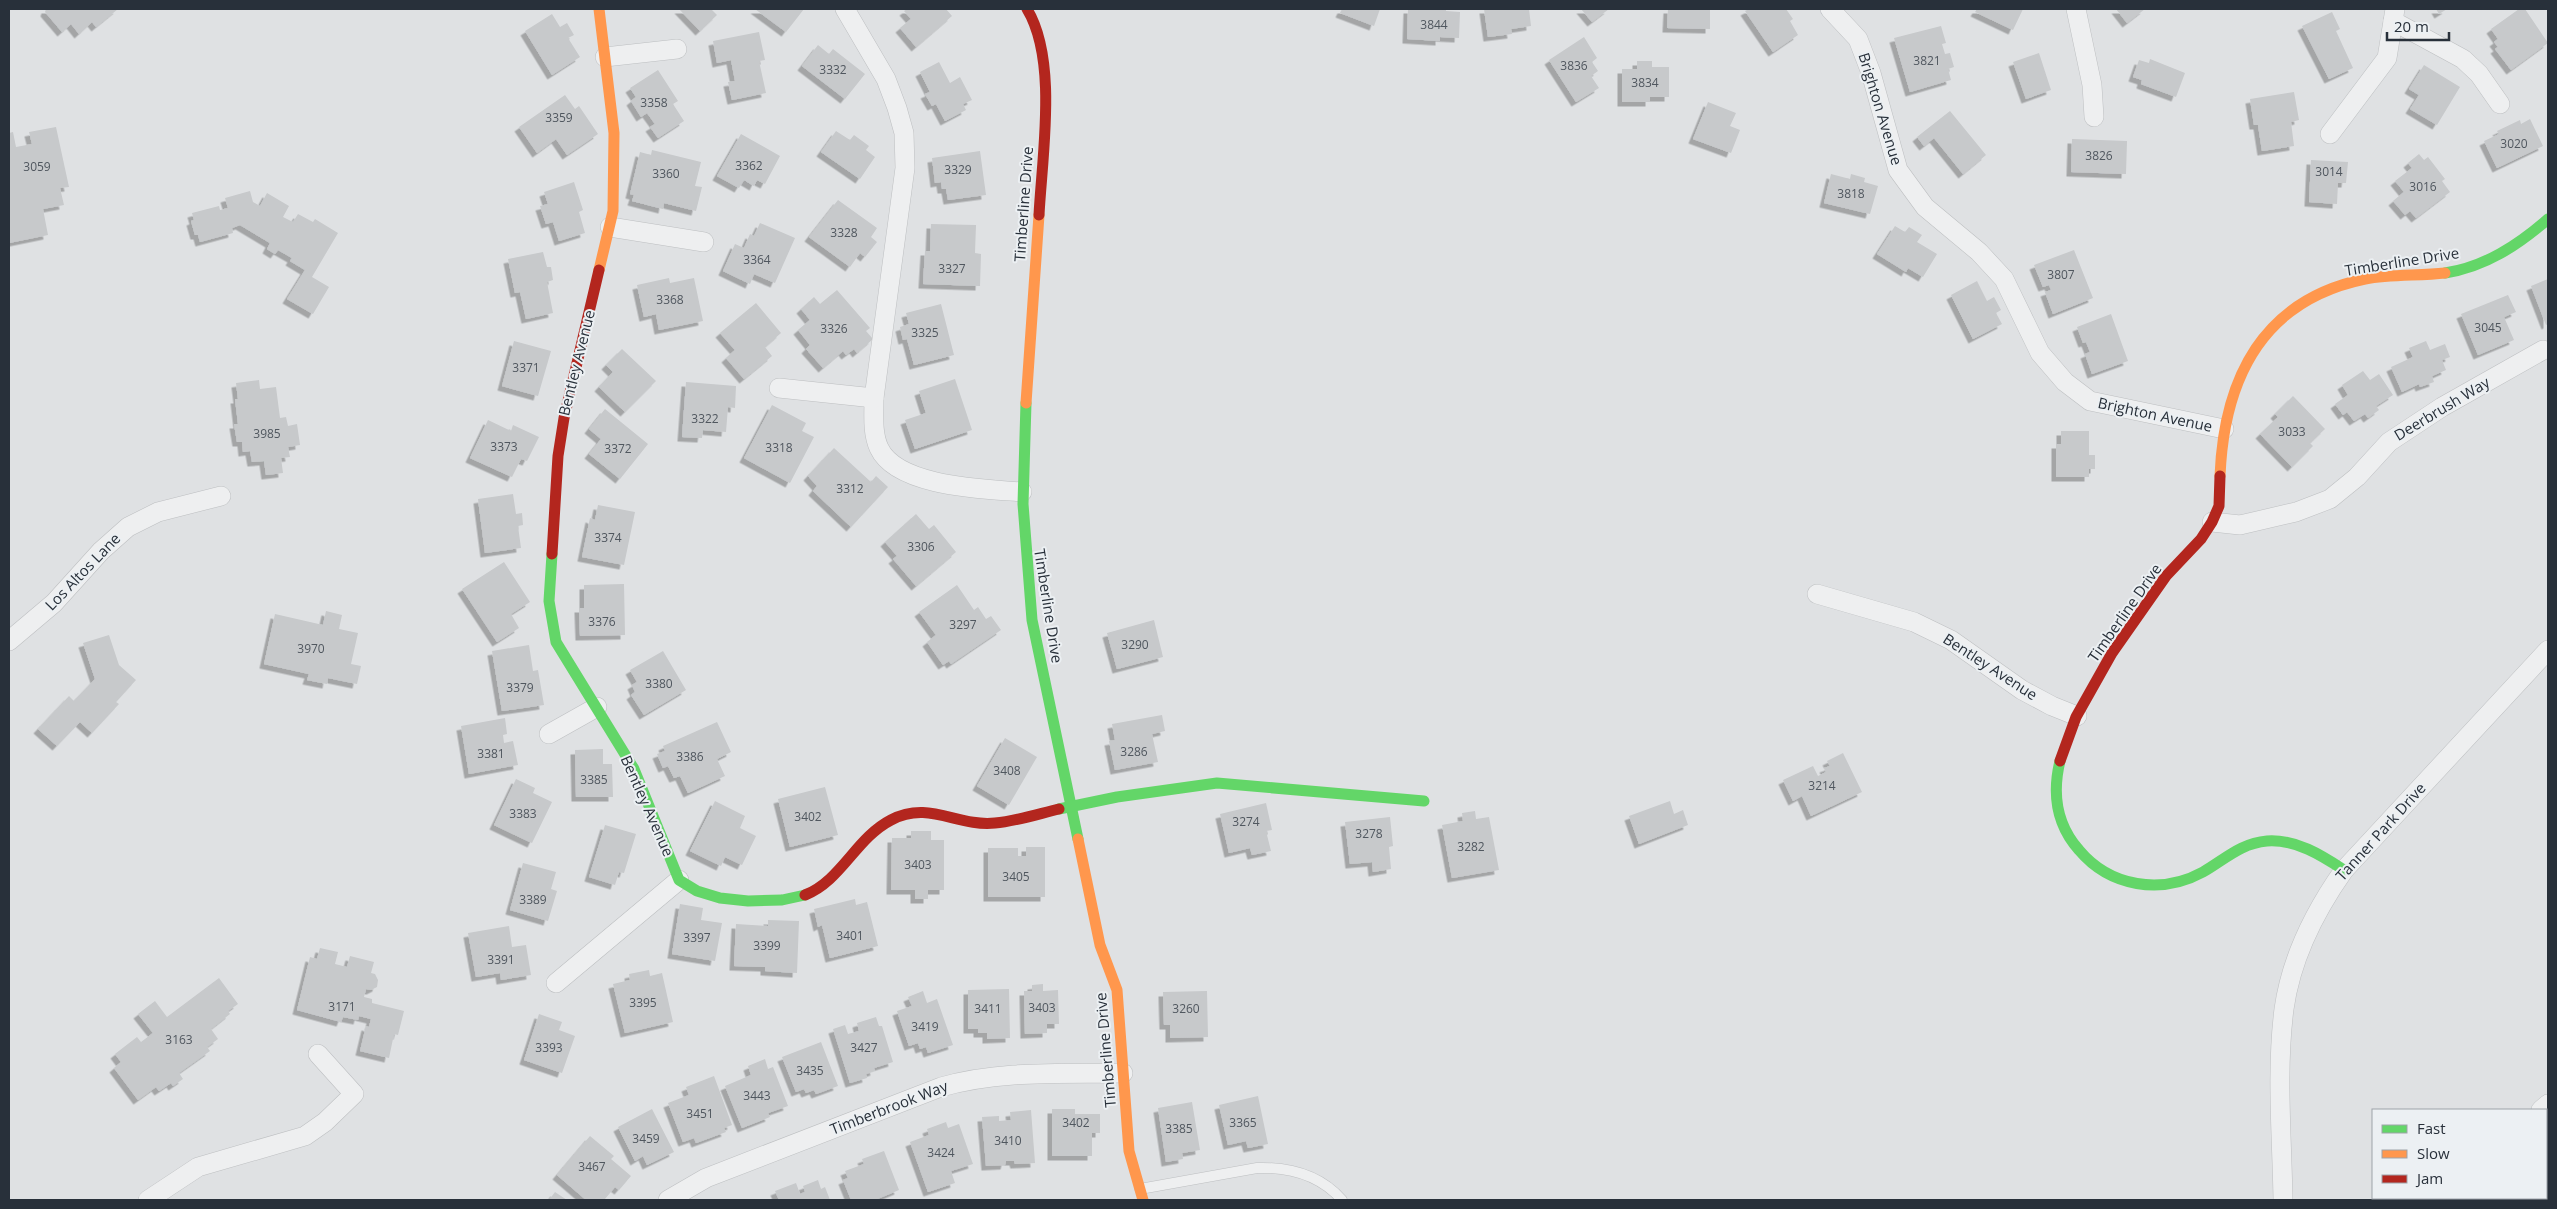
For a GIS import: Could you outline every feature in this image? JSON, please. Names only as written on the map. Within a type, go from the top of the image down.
[{"type":"street","name":"Bentley Avenue","points":[[599,9],[614,133],[615,172],[610,227],[564,418],[558,456],[548,601],[556,642],[634,770],[679,880]]},
{"type":"street","points":[[845,9],[886,79],[904,133],[905,168],[874,398],[874,425],[879,448],[894,465],[915,475],[961,487],[1022,492]]},
{"type":"street","name":"Timberline Drive","points":[[1027,9],[1036,24],[1046,81],[1042,168],[1022,442],[1025,567],[1032,620],[1070,809],[1100,944],[1117,990],[1129,1151],[1141,1195]]},
{"type":"street","name":"Brighton Avenue","points":[[1830,9],[1839,17],[1861,46],[1871,73],[1898,170],[1925,207],[1979,252],[2004,279],[2040,353],[2065,382],[2090,401],[2224,429]]},
{"type":"street","points":[[2076,9],[2092,85],[2094,117]]},
{"type":"street","points":[[2330,134],[2383,64],[2388,52],[2394,15],[2462,59],[2480,74],[2500,104]]},
{"type":"street","points":[[605,57],[677,49]]},
{"type":"street","name":"Timberline Drive","points":[[2344,870],[2316,852],[2290,843],[2269,841],[2248,845],[2227,853],[2202,872],[2180,882],[2153,885],[2131,884],[2111,877],[2089,861],[2069,840],[2060,821],[2056,801],[2056,781],[2061,757],[2077,716],[2128,630],[2168,574],[2205,537],[2218,508],[2224,429],[2229,400],[2245,361],[2257,343],[2292,310],[2335,288],[2359,281],[2452,271],[2493,259],[2526,239],[2548,219]]},
{"type":"street","points":[[610,227],[704,242]]},
{"type":"street","name":"Deerbrush Way","points":[[2212,522],[2240,525],[2296,512],[2330,499],[2358,477],[2388,442],[2442,407],[2543,350]]},
{"type":"street","points":[[779,388],[874,398]]},
{"type":"street","name":"Los Altos Lane","points":[[9,641],[48,608],[110,542],[128,527],[158,512],[221,496]]},
{"type":"street","name":"Bentley Avenue","points":[[1817,594],[1914,622],[1951,640],[2022,690],[2052,706],[2077,716]]},
{"type":"street","name":"Tanner Park Drive","points":[[2283,1200],[2281,1045],[2284,1008],[2306,935],[2327,894],[2344,870],[2548,650]]},
{"type":"street","points":[[548,734],[597,707]]},
{"type":"street","points":[[556,983],[679,880],[697,891],[720,898],[748,901],[782,900],[807,894],[828,882],[866,837],[890,820],[907,813],[929,812],[973,823],[995,823],[1070,809],[1117,797],[1217,784],[1424,801]]},
{"type":"street","points":[[148,1200],[198,1167],[298,1139],[314,1131],[325,1122],[354,1094],[318,1054]]},
{"type":"street","name":"Timberbrook Way","points":[[668,1200],[706,1178],[941,1087],[973,1078],[1004,1075],[1124,1073]]},
{"type":"lane","points":[[1141,1195],[1257,1168],[1276,1168],[1306,1174],[1319,1181],[1342,1200]]},
{"type":"building","points":[[46,9],[118,9],[96,27],[92,22],[79,34],[71,24],[62,32],[45,12]]},
{"type":"building","points":[[679,9],[711,9],[717,15],[700,31]]},
{"type":"building","points":[[755,9],[804,9],[786,32]]},
{"type":"building","points":[[907,9],[946,9],[952,16],[916,47],[900,28],[911,19],[904,11]]},
{"type":"building","points":[[1342,9],[1380,9],[1374,26],[1340,13]]},
{"type":"building","points":[[1408,9],[1446,9],[1446,11],[1460,12],[1459,38],[1440,37],[1440,41],[1407,39]]},
{"type":"building","points":[[1484,9],[1529,9],[1531,26],[1511,29],[1512,34],[1488,37]]},
{"type":"building","points":[[1581,9],[1609,9],[1592,22]]},
{"type":"building","points":[[1668,9],[1710,9],[1710,29],[1667,28]]},
{"type":"building","points":[[1749,9],[1786,9],[1793,19],[1790,21],[1798,35],[1773,52],[1745,11]]},
{"type":"building","points":[[1977,9],[2023,9],[2013,30],[1975,12]]},
{"type":"building","points":[[2116,9],[2145,9],[2127,23]]},
{"type":"building","points":[[2436,9],[2447,9],[2439,14]]},
{"type":"building","points":[[2519,9],[2525,9],[2548,43],[2511,70],[2495,49],[2498,47],[2494,42],[2498,39],[2491,29]]},
{"type":"building","points":[[2332,12],[2340,29],[2336,31],[2353,68],[2329,79],[2302,26]]},
{"type":"building","points":[[552,14],[560,27],[567,23],[574,35],[568,38],[580,57],[552,75],[525,31]]},
{"type":"building","points":[[1941,26],[1946,43],[1942,44],[1945,54],[1950,53],[1954,67],[1948,69],[1951,80],[1910,92],[1894,38]]},
{"type":"building","points":[[759,32],[765,60],[759,61],[766,93],[732,100],[728,82],[735,81],[731,60],[717,63],[713,41]]},
{"type":"building","points":[[1584,37],[1597,58],[1592,62],[1598,71],[1591,76],[1599,88],[1576,102],[1549,60]]},
{"type":"building","points":[[818,45],[829,54],[833,49],[865,74],[845,99],[802,66]]},
{"type":"building","points":[[2039,53],[2051,90],[2026,99],[2013,62]]},
{"type":"building","points":[[2150,59],[2185,73],[2176,97],[2141,84],[2142,80],[2133,77],[2139,60],[2149,63]]},
{"type":"building","points":[[1637,61],[1652,61],[1652,67],[1669,67],[1669,97],[1650,97],[1650,102],[1622,102],[1622,69],[1637,69]]},
{"type":"building","points":[[939,62],[950,83],[960,77],[972,100],[963,104],[966,110],[945,121],[936,104],[932,106],[925,94],[930,92],[920,72]]},
{"type":"building","points":[[2424,65],[2460,87],[2437,125],[2410,109],[2419,95],[2409,89]]},
{"type":"building","points":[[658,70],[678,101],[673,104],[684,121],[658,138],[650,127],[655,124],[647,113],[641,117],[631,101],[636,97],[630,88]]},
{"type":"building","points":[[2294,92],[2299,120],[2291,122],[2294,146],[2262,151],[2258,125],[2254,125],[2250,99]]},
{"type":"building","points":[[565,95],[575,109],[579,106],[598,134],[567,155],[556,139],[537,153],[519,127]]},
{"type":"building","points":[[1708,102],[1736,113],[1730,126],[1740,130],[1731,153],[1693,139]]},
{"type":"building","points":[[1950,111],[1986,155],[1963,174],[1934,138],[1924,146],[1917,137]]},
{"type":"building","points":[[2530,119],[2543,146],[2497,168],[2484,141],[2499,134],[2497,131],[2520,120],[2521,124]]},
{"type":"building","points":[[56,127],[69,187],[60,188],[64,205],[43,209],[48,235],[9,243],[9,133],[13,132],[16,147],[32,144],[29,132]]},
{"type":"building","points":[[836,131],[850,140],[854,135],[869,146],[866,150],[875,157],[860,179],[821,152]]},
{"type":"building","points":[[741,134],[780,156],[765,184],[757,180],[754,186],[744,180],[739,188],[717,176]]},
{"type":"building","points":[[2072,139],[2127,141],[2126,174],[2071,172]]},
{"type":"building","points":[[652,150],[701,162],[695,186],[702,187],[696,211],[664,203],[663,209],[632,201],[634,195],[630,194],[640,152],[651,155]]},
{"type":"building","points":[[980,151],[986,195],[948,200],[946,189],[942,189],[941,182],[935,183],[932,158]]},
{"type":"building","points":[[2419,154],[2424,160],[2428,157],[2445,179],[2442,181],[2450,192],[2416,218],[2410,211],[2405,215],[2393,201],[2404,192],[2395,181],[2412,168],[2408,163]]},
{"type":"building","points":[[2311,160],[2348,162],[2346,183],[2338,183],[2337,204],[2309,202]]},
{"type":"building","points":[[1831,174],[1850,179],[1851,174],[1865,178],[1864,182],[1878,186],[1870,214],[1824,203]]},
{"type":"building","points":[[574,182],[583,210],[579,212],[585,233],[559,241],[553,222],[546,224],[540,206],[548,204],[544,192]]},
{"type":"building","points":[[250,191],[253,202],[260,206],[267,193],[289,206],[283,217],[293,222],[298,214],[313,222],[315,219],[338,233],[312,277],[329,287],[313,314],[287,299],[305,270],[290,261],[292,258],[278,250],[275,254],[267,249],[270,243],[240,225],[232,228],[233,233],[200,242],[198,235],[195,235],[191,221],[194,220],[192,213],[219,206],[220,210],[228,208],[225,198]]},
{"type":"building","points":[[838,200],[877,228],[871,237],[877,242],[865,257],[860,253],[850,267],[809,237]]},
{"type":"building","points":[[760,223],[795,238],[775,283],[754,274],[750,284],[723,271],[735,244],[744,248],[750,234],[754,236]]},
{"type":"building","points":[[931,224],[976,225],[975,253],[981,254],[980,286],[923,284],[925,251],[930,251]]},
{"type":"building","points":[[1895,226],[1905,232],[1909,227],[1922,235],[1917,242],[1937,254],[1923,277],[1908,268],[1906,272],[1877,254]]},
{"type":"building","points":[[2074,250],[2093,298],[2053,314],[2045,292],[2051,290],[2049,285],[2043,287],[2034,265]]},
{"type":"building","points":[[543,252],[547,267],[551,267],[553,280],[547,282],[553,313],[526,319],[520,292],[515,293],[508,259]]},
{"type":"building","points":[[669,278],[670,283],[694,278],[703,321],[659,330],[656,314],[644,317],[637,285]]},
{"type":"building","points":[[2548,279],[2548,324],[2546,325],[2531,286]]},
{"type":"building","points":[[1977,281],[1987,301],[1994,297],[2001,310],[1996,313],[2002,324],[1973,339],[1951,295]]},
{"type":"building","points":[[837,290],[870,328],[866,331],[873,339],[857,353],[854,349],[846,355],[843,351],[823,368],[806,349],[810,345],[798,330],[810,320],[801,309],[814,297],[820,304]]},
{"type":"building","points":[[2508,295],[2516,312],[2504,317],[2514,340],[2478,355],[2461,314]]},
{"type":"building","points":[[756,303],[781,333],[765,347],[772,356],[744,379],[726,358],[735,350],[720,333]]},
{"type":"building","points":[[941,304],[954,355],[914,365],[907,339],[903,340],[900,327],[909,324],[906,313]]},
{"type":"building","points":[[2111,314],[2128,361],[2092,374],[2085,354],[2090,352],[2086,342],[2083,343],[2077,327]]},
{"type":"building","points":[[514,341],[551,351],[538,396],[502,386]]},
{"type":"building","points":[[2426,341],[2430,350],[2445,344],[2450,357],[2442,360],[2446,370],[2432,376],[2434,382],[2420,387],[2419,384],[2402,392],[2391,367],[2413,357],[2409,348]]},
{"type":"building","points":[[622,349],[656,381],[625,412],[599,387],[613,372],[606,365]]},
{"type":"building","points":[[2363,371],[2370,380],[2379,374],[2393,395],[2376,406],[2379,410],[2368,418],[2365,414],[2354,421],[2347,412],[2343,415],[2335,404],[2348,395],[2342,385]]},
{"type":"building","points":[[955,379],[972,430],[915,449],[905,420],[926,413],[919,391]]},
{"type":"building","points":[[259,380],[260,389],[276,387],[280,418],[286,417],[288,426],[297,424],[300,445],[288,447],[290,457],[281,458],[283,473],[266,475],[264,461],[252,462],[250,451],[243,452],[242,442],[237,442],[234,424],[238,424],[235,399],[238,399],[236,383]]},
{"type":"building","points":[[686,382],[736,386],[735,408],[728,407],[726,432],[703,430],[702,438],[682,437]]},
{"type":"building","points":[[2293,396],[2325,429],[2310,443],[2313,446],[2292,467],[2260,434],[2278,417],[2275,414]]},
{"type":"building","points":[[772,405],[806,423],[802,431],[814,437],[790,483],[744,458]]},
{"type":"building","points":[[605,409],[648,444],[620,479],[589,454],[601,439],[589,429]]},
{"type":"building","points":[[488,420],[511,431],[513,425],[539,437],[527,461],[521,459],[512,477],[470,458]]},
{"type":"building","points":[[2061,431],[2089,431],[2089,455],[2095,455],[2095,469],[2089,469],[2089,477],[2056,477],[2056,444],[2061,444]]},
{"type":"building","points":[[834,448],[871,482],[876,476],[888,487],[851,527],[813,491],[817,486],[808,476]]},
{"type":"building","points":[[513,494],[516,514],[522,513],[523,525],[518,526],[521,548],[485,553],[478,499]]},
{"type":"building","points":[[598,505],[635,512],[624,565],[582,557],[590,518],[595,520]]},
{"type":"building","points":[[916,514],[929,529],[934,525],[956,552],[916,586],[893,559],[897,556],[885,542]]},
{"type":"building","points":[[504,562],[530,602],[511,614],[519,628],[497,642],[462,589]]},
{"type":"building","points":[[624,584],[625,635],[580,636],[579,608],[584,608],[584,585]]},
{"type":"building","points":[[957,585],[974,610],[978,607],[986,619],[991,616],[1001,630],[951,664],[949,661],[943,665],[927,642],[936,635],[919,612]]},
{"type":"building","points":[[326,611],[342,615],[339,629],[358,633],[351,664],[361,666],[357,684],[328,678],[327,684],[307,680],[309,674],[264,664],[275,614],[323,625]]},
{"type":"building","points":[[1154,620],[1163,657],[1117,669],[1107,633]]},
{"type":"building","points":[[109,635],[119,665],[136,680],[116,702],[119,704],[92,733],[80,722],[57,746],[38,729],[69,696],[74,701],[95,679],[83,643]]},
{"type":"building","points":[[529,645],[533,671],[538,670],[544,705],[502,711],[492,651]]},
{"type":"building","points":[[663,651],[686,690],[644,715],[631,695],[635,692],[632,685],[637,682],[630,670]]},
{"type":"building","points":[[1162,715],[1165,731],[1152,734],[1158,762],[1115,770],[1109,741],[1115,740],[1112,724]]},
{"type":"building","points":[[505,718],[507,734],[503,735],[504,743],[513,741],[518,765],[469,774],[461,726]]},
{"type":"building","points":[[717,722],[731,752],[717,759],[725,776],[688,793],[680,776],[674,778],[668,766],[663,768],[657,754],[665,751],[663,746]]},
{"type":"building","points":[[1005,738],[1037,757],[1009,805],[977,786]]},
{"type":"building","points":[[603,749],[603,764],[612,764],[613,797],[576,797],[575,750]]},
{"type":"building","points":[[1843,753],[1862,792],[1811,816],[1802,796],[1793,801],[1783,780],[1813,766],[1818,776],[1826,772],[1824,768],[1830,766],[1827,761]]},
{"type":"building","points":[[516,779],[535,788],[533,793],[552,802],[532,843],[494,825]]},
{"type":"building","points":[[825,787],[838,835],[790,847],[778,799]]},
{"type":"building","points":[[715,801],[745,816],[740,828],[756,836],[742,865],[725,857],[721,866],[690,851]]},
{"type":"building","points":[[1670,801],[1674,814],[1683,810],[1688,825],[1639,844],[1629,816]]},
{"type":"building","points":[[1266,803],[1272,830],[1266,831],[1271,851],[1252,855],[1250,848],[1229,853],[1220,814]]},
{"type":"building","points":[[1475,811],[1476,819],[1489,817],[1499,870],[1452,878],[1442,825],[1463,821],[1462,813]]},
{"type":"building","points":[[1390,817],[1393,846],[1389,847],[1391,869],[1373,872],[1372,862],[1350,864],[1345,822]]},
{"type":"building","points":[[605,825],[636,834],[624,873],[619,872],[615,885],[589,877]]},
{"type":"building","points":[[911,831],[931,831],[931,840],[944,840],[944,890],[928,890],[928,899],[915,899],[915,890],[891,890],[892,838],[911,838]]},
{"type":"building","points":[[1026,847],[1045,847],[1045,897],[988,897],[988,848],[1018,848],[1018,856],[1026,856]]},
{"type":"building","points":[[523,863],[556,872],[551,889],[557,891],[548,921],[510,910]]},
{"type":"building","points":[[855,899],[856,905],[867,902],[878,946],[830,958],[822,925],[818,927],[814,909]]},
{"type":"building","points":[[680,904],[703,908],[701,920],[722,923],[715,961],[672,954]]},
{"type":"building","points":[[768,920],[799,921],[797,973],[765,971],[765,967],[734,966],[736,924],[768,926]]},
{"type":"building","points":[[509,926],[512,947],[526,945],[531,975],[501,980],[500,973],[476,977],[468,933]]},
{"type":"building","points":[[320,948],[338,952],[335,964],[347,967],[350,956],[374,962],[371,973],[375,974],[378,980],[377,987],[371,990],[366,989],[364,997],[372,999],[372,1003],[404,1011],[398,1035],[394,1034],[389,1058],[360,1051],[366,1026],[369,1027],[371,1019],[359,1016],[358,1020],[343,1017],[341,1022],[297,1010],[310,957],[317,959]]},
{"type":"building","points":[[649,970],[650,976],[662,973],[673,1022],[625,1033],[613,984],[630,980],[629,974]]},
{"type":"building","points":[[219,978],[238,1004],[228,1011],[230,1014],[211,1029],[218,1039],[207,1047],[210,1051],[179,1073],[183,1079],[173,1086],[171,1083],[159,1091],[156,1087],[138,1100],[114,1068],[121,1062],[115,1054],[137,1037],[141,1042],[153,1033],[138,1014],[155,1001],[167,1017]]},
{"type":"building","points":[[1043,984],[1043,991],[1058,990],[1059,1024],[1047,1024],[1047,1033],[1025,1034],[1024,991],[1032,991],[1032,985]]},
{"type":"building","points":[[1009,989],[1010,1038],[987,1039],[987,1033],[978,1033],[978,1029],[968,1029],[968,990]]},
{"type":"building","points":[[923,991],[927,1003],[937,999],[953,1045],[928,1053],[926,1047],[920,1049],[918,1043],[909,1046],[897,1011],[912,1006],[908,997]]},
{"type":"building","points":[[1207,991],[1208,1037],[1170,1038],[1170,1025],[1164,1025],[1163,992]]},
{"type":"building","points":[[539,1014],[562,1022],[559,1030],[575,1036],[562,1073],[524,1060]]},
{"type":"building","points":[[876,1017],[879,1026],[882,1026],[893,1062],[874,1068],[875,1071],[866,1074],[867,1078],[850,1083],[833,1029],[845,1025],[848,1034],[859,1031],[857,1023]]},
{"type":"building","points":[[821,1042],[838,1086],[816,1094],[814,1090],[806,1093],[804,1089],[796,1092],[782,1057]]},
{"type":"building","points":[[765,1059],[768,1069],[773,1067],[788,1106],[768,1113],[770,1117],[742,1128],[725,1086],[751,1075],[748,1066]]},
{"type":"building","points":[[714,1076],[732,1125],[724,1128],[726,1132],[696,1143],[694,1138],[683,1142],[668,1103],[689,1095],[686,1087]]},
{"type":"building","points":[[1258,1096],[1268,1144],[1248,1148],[1246,1141],[1228,1145],[1219,1105]]},
{"type":"building","points":[[1192,1102],[1200,1150],[1182,1153],[1183,1159],[1166,1162],[1158,1108]]},
{"type":"building","points":[[652,1109],[674,1152],[647,1165],[643,1156],[635,1161],[618,1127]]},
{"type":"building","points":[[1052,1109],[1075,1109],[1075,1114],[1100,1114],[1100,1133],[1092,1133],[1092,1156],[1052,1156]]},
{"type":"building","points":[[1031,1110],[1035,1163],[1015,1164],[1014,1161],[1006,1161],[1005,1165],[986,1166],[982,1117],[999,1116],[999,1121],[1011,1120],[1010,1112]]},
{"type":"building","points":[[946,1122],[948,1128],[959,1124],[973,1164],[951,1171],[955,1183],[928,1192],[910,1142],[929,1135],[927,1129]]},
{"type":"building","points":[[590,1136],[614,1156],[611,1159],[631,1176],[619,1190],[615,1187],[604,1200],[586,1200],[557,1175]]},
{"type":"building","points":[[884,1151],[899,1190],[875,1200],[851,1200],[843,1180],[848,1178],[845,1171],[864,1164],[862,1159]]},
{"type":"building","points":[[818,1180],[821,1189],[825,1187],[830,1200],[779,1200],[775,1191],[796,1183],[800,1194],[805,1192],[803,1186]]},
{"type":"building","points":[[555,1192],[567,1200],[549,1200]]},
{"type":"traffic: fast","points":[[2445,273],[2474,266],[2487,260],[2525,238],[2548,219]]},
{"type":"traffic: fast","points":[[1026,403],[1023,504],[1032,620],[1078,839]]},
{"type":"traffic: fast","points":[[552,554],[549,601],[556,642],[634,769],[679,880],[697,891],[720,898],[748,901],[782,900],[805,895]]},
{"type":"traffic: fast","points":[[2060,761],[2056,797],[2065,830],[2079,850],[2092,863],[2121,879],[2137,884],[2153,885],[2187,879],[2203,872],[2249,845],[2267,841],[2298,845],[2344,870]]},
{"type":"traffic: fast","points":[[1059,809],[1117,797],[1217,783],[1424,801]]},
{"type":"traffic: slow","points":[[599,9],[614,133],[613,211],[599,270]]},
{"type":"traffic: slow","points":[[1026,403],[1039,215]]},
{"type":"traffic: slow","points":[[2220,476],[2223,440],[2230,407],[2241,376],[2256,349],[2275,325],[2300,305],[2330,289],[2375,277],[2445,273]]},
{"type":"traffic: slow","points":[[1078,839],[1100,945],[1117,990],[1129,1151],[1143,1200]]},
{"type":"traffic: jam","points":[[1027,9],[1037,30],[1045,81],[1045,137],[1039,215]]},
{"type":"traffic: jam","points":[[552,554],[558,456],[564,418],[599,270]]},
{"type":"traffic: jam","points":[[2060,761],[2076,717],[2112,653],[2166,576],[2201,539],[2212,522],[2219,506],[2220,476]]},
{"type":"traffic: jam","points":[[805,895],[829,880],[868,837],[879,828],[891,820],[905,815],[931,813],[968,821],[995,823],[1059,809]]}]
